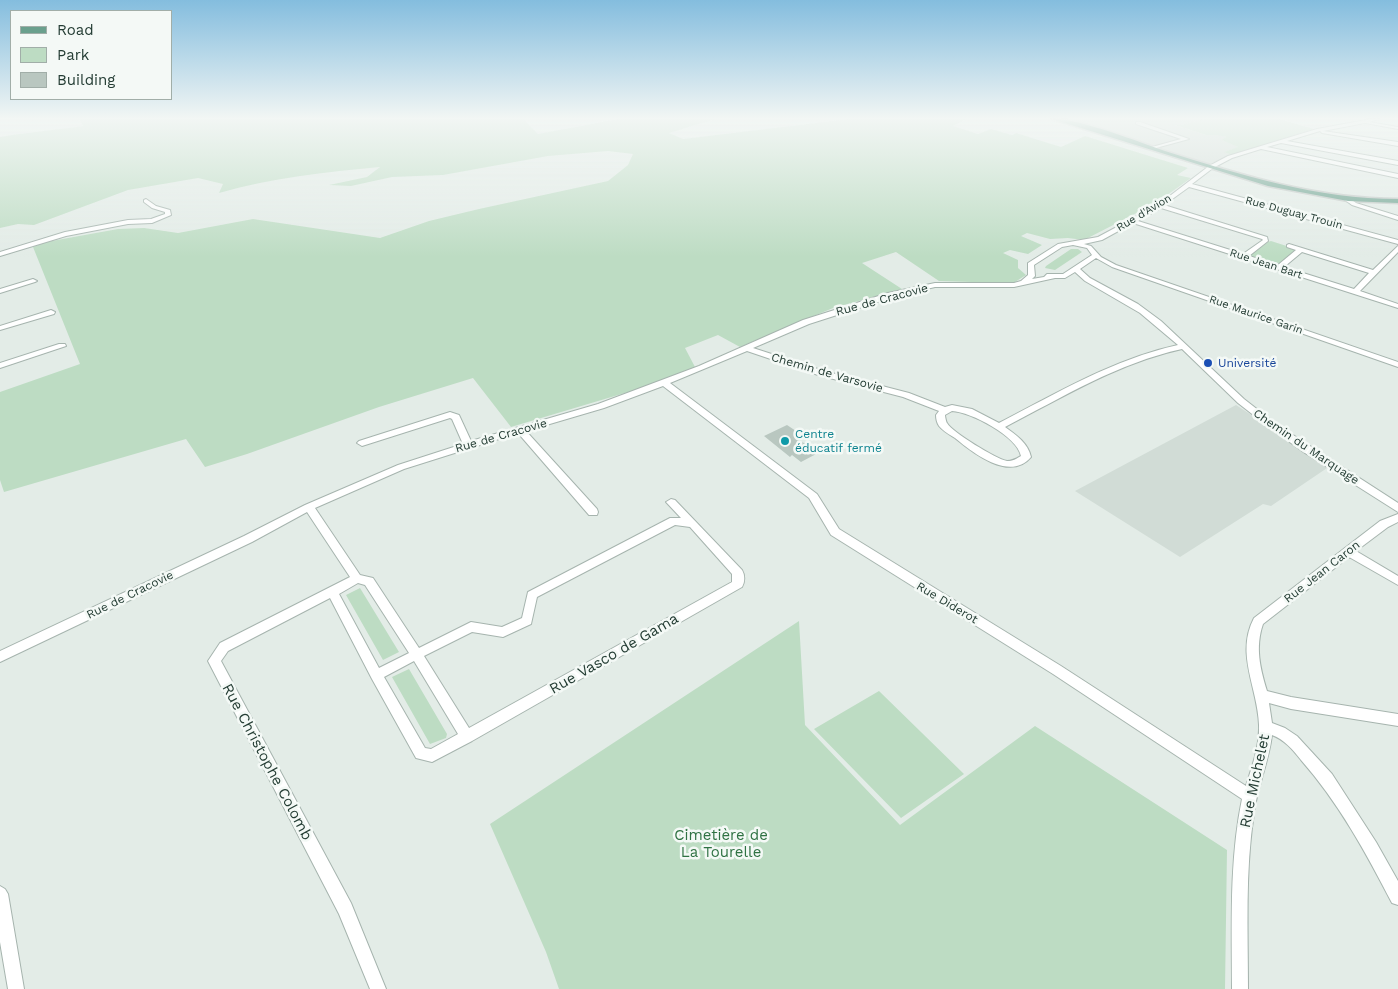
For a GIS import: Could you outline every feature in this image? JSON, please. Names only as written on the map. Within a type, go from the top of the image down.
[{"type":"main road","points":[[1203,165],[1287,187],[1347,199],[1398,201]]},
{"type":"street","name":"Rue d'Avion","points":[[1032,270],[1030,264],[1060,245],[1100,239],[1160,206],[1216,165]]},
{"type":"street","points":[[1344,165],[1398,176]]},
{"type":"street","name":"Rue Duguay Trouin","points":[[1189,185],[1398,242]]},
{"type":"street","points":[[1347,199],[1354,204],[1398,218]]},
{"type":"street","points":[[0,254],[37,241],[111,225],[152,221],[168,215],[168,211],[154,207],[146,201]]},
{"type":"street","points":[[1160,206],[1266,240],[1244,257]]},
{"type":"street","name":"Rue Jean Bart","points":[[1133,221],[1398,306]]},
{"type":"street","name":"Rue d'Avion","points":[[1095,252],[1100,239]]},
{"type":"street","name":"Rue Maurice Garin","points":[[1076,244],[1095,252],[1114,266]]},
{"type":"street","points":[[1289,246],[1375,273]]},
{"type":"street","points":[[1354,293],[1398,248]]},
{"type":"street","points":[[1279,268],[1301,250]]},
{"type":"street","points":[[1061,277],[1083,264],[1095,252]]},
{"type":"street","name":"Rue Maurice Garin","points":[[1083,264],[1114,266],[1398,365]]},
{"type":"street","name":"Chemin du Marquage","points":[[1076,269],[1082,276],[1142,310],[1255,412],[1398,508]]},
{"type":"street","points":[[1023,283],[1032,276],[1032,270],[1052,276]]},
{"type":"street","name":"Chemin du Marquage","points":[[1052,276],[1098,285]]},
{"type":"street","name":"Rue de Cracovie","points":[[0,657],[309,507],[401,467],[468,445],[598,407],[665,383],[748,349],[806,322],[891,295],[936,285],[1002,286],[1052,276]]},
{"type":"street","points":[[0,291],[33,281]]},
{"type":"street","points":[[0,328],[51,312]]},
{"type":"street","points":[[0,366],[62,346]]},
{"type":"street","points":[[999,427],[1115,368],[1156,353],[1184,346]]},
{"type":"street","name":"Chemin de Varsovie","points":[[748,349],[821,373],[906,395],[944,410]]},
{"type":"street","name":"Rue Diderot","points":[[665,383],[813,496],[835,532],[1057,670],[1251,797]]},
{"type":"street","points":[[957,408],[970,411],[999,427],[1023,447],[1026,453],[1023,461],[1004,464],[990,459],[942,424],[939,418],[944,410],[957,408]]},
{"type":"street","points":[[362,443],[450,415],[456,417],[468,445]]},
{"type":"street","points":[[520,430],[593,512]]},
{"type":"street","name":"Chemin du Marquage","points":[[1377,495],[1398,517]]},
{"type":"street","name":"Rue Vasco de Gama","points":[[376,675],[421,754],[432,756],[738,584],[738,573],[671,502]]},
{"type":"street","points":[[309,507],[358,579]]},
{"type":"street","name":"Rue Jean Caron","points":[[1252,634],[1258,621],[1384,524],[1398,517]]},
{"type":"street","points":[[468,737],[417,655],[369,581],[358,579],[332,592],[376,675],[417,655],[471,627],[502,632],[527,622],[532,595],[674,521],[693,524]]},
{"type":"street","points":[[1349,552],[1398,581]]},
{"type":"street","name":"Rue Christophe Colomb","points":[[332,592],[224,647],[214,661],[345,909],[378,989]]},
{"type":"street","name":"Rue Michelet","points":[[1240,989],[1241,856],[1247,807],[1251,797],[1266,727],[1262,696],[1251,647],[1252,634]]},
{"type":"street","points":[[1262,696],[1291,703],[1398,720]]},
{"type":"street","points":[[1266,727],[1280,732],[1292,740],[1327,779],[1371,846],[1398,897]]},
{"type":"street","points":[[0,894],[16,989]]},
{"type":"shaded area","points":[[1236,405],[1330,466],[1271,506],[1263,504],[1180,557],[1075,491]]},
{"type":"green space","points":[[0,165],[497,165],[443,175],[392,177],[351,186],[329,185],[367,177],[380,167],[319,173],[219,193],[223,184],[198,178],[128,190],[34,225],[18,224],[0,228]]},
{"type":"green space","points":[[628,165],[1179,165],[1188,168],[1177,175],[1191,178],[1156,203],[1084,240],[1068,238],[1050,239],[1027,233],[1021,236],[1042,245],[1028,254],[1010,250],[1003,253],[1018,260],[1018,268],[1026,275],[1015,282],[939,281],[896,252],[862,263],[902,289],[833,308],[740,347],[718,335],[685,348],[695,367],[655,384],[511,427],[473,378],[379,407],[205,467],[186,439],[4,492],[0,480],[0,392],[80,364],[33,247],[46,242],[118,229],[144,228],[178,233],[253,219],[380,238],[429,221],[608,181]]},
{"type":"green space","points":[[1271,241],[1298,251],[1279,266],[1249,256]]},
{"type":"green space","points":[[1071,249],[1078,249],[1082,252],[1055,270],[1045,268],[1046,266]]},
{"type":"green space","points":[[360,588],[399,652],[383,660],[346,595]]},
{"type":"green space","name":"Cimetière de La Tourelle","points":[[799,621],[805,725],[900,825],[1035,726],[1227,850],[1225,989],[559,989],[546,952],[490,824]]},
{"type":"green space","points":[[409,669],[447,734],[446,738],[430,744],[392,677]]},
{"type":"green space","points":[[879,691],[964,774],[901,818],[814,729]]},
{"type":"building","name":"Centre éducatif fermé","points":[[787,425],[799,433],[794,436],[818,453],[801,462],[792,455],[790,457],[764,436]]},
{"type":"place","name":"Université","points":[[1208,363]]},
{"type":"place","name":"Centre éducatif fermé","points":[[785,441]]}]
